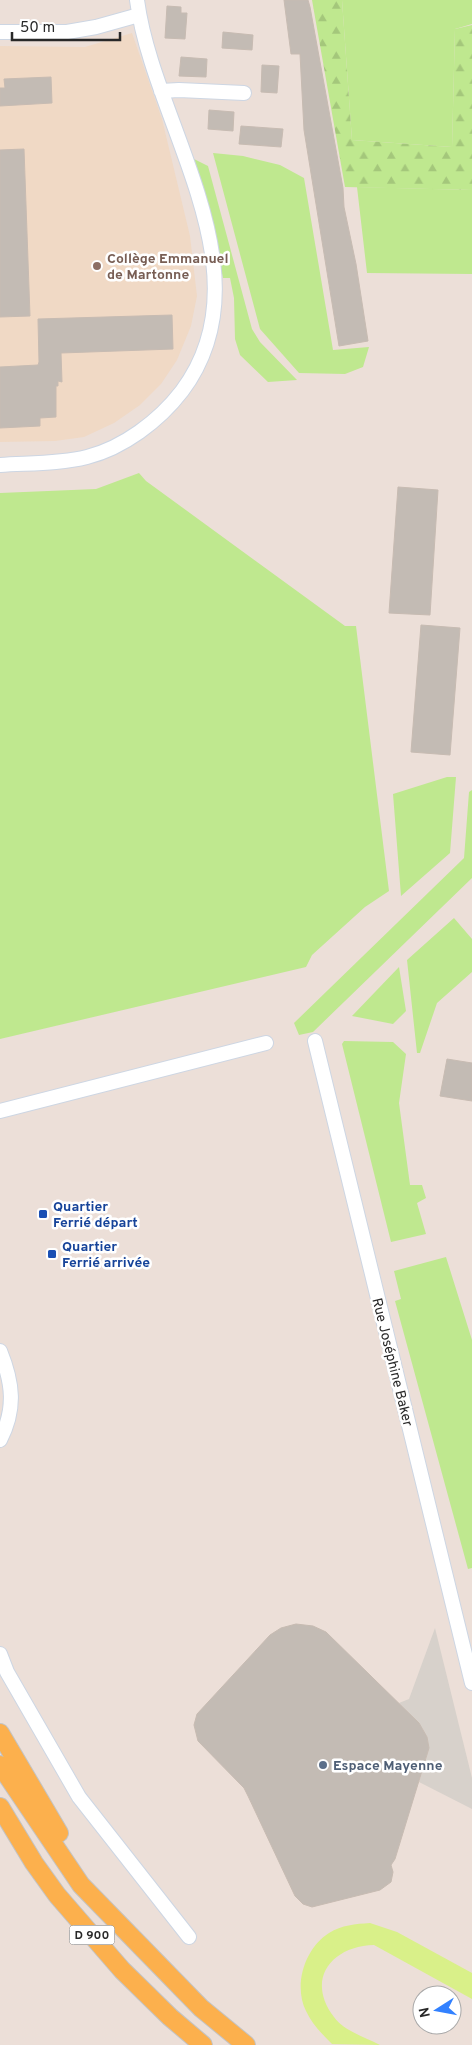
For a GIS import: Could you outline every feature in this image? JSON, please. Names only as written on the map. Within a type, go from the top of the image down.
[{"type":"main road","points":[[0,1734],[104,1909]]},
{"type":"main road","name":"D 900","points":[[0,1766],[81,1885],[201,2008],[246,2045]]},
{"type":"main road","name":"D 900","points":[[0,1807],[34,1863],[57,1895],[122,1970],[170,2017],[203,2045]]},
{"type":"main road","points":[[0,1822],[34,1863]]},
{"type":"street","points":[[0,465],[50,462],[87,457],[121,444],[171,404],[192,377],[201,358],[213,318],[216,286],[212,250],[174,124],[161,91],[139,15],[137,0]]},
{"type":"street","points":[[2,29],[67,32],[96,27],[139,15]]},
{"type":"street","points":[[161,91],[244,93]]},
{"type":"street","name":"Rue Joséphine Baker","points":[[315,1041],[472,1683]]},
{"type":"street","points":[[0,1111],[266,1043]]},
{"type":"street","points":[[0,1351],[12,1403],[8,1424],[0,1440]]},
{"type":"street","points":[[0,1384],[12,1403]]},
{"type":"street","points":[[0,1654],[7,1672],[79,1797],[189,1937]]},
{"type":"shaded area","name":"Collège Emmanuel de Martonne","points":[[132,33],[162,119],[190,236],[197,296],[191,326],[177,360],[161,384],[140,405],[114,423],[84,437],[55,441],[0,442],[0,46],[85,47]]},
{"type":"shaded area","points":[[435,1628],[472,1778],[472,1809],[419,1782],[429,1748],[427,1737],[419,1723],[399,1703],[409,1699]]},
{"type":"green space","points":[[312,0],[342,0],[352,140],[452,147],[455,29],[472,25],[472,190],[345,187]]},
{"type":"green space","points":[[342,0],[472,0],[472,24],[455,29],[452,147],[352,140]]},
{"type":"green space","points":[[213,153],[243,156],[280,165],[304,178],[333,350],[369,347],[363,367],[345,374],[299,373],[260,329]]},
{"type":"green space","points":[[192,158],[208,166],[252,329],[260,342],[297,380],[268,382],[240,355],[235,339],[234,298],[230,278],[223,278]]},
{"type":"green space","points":[[357,187],[472,190],[472,274],[367,273]]},
{"type":"green space","points":[[139,473],[146,481],[345,626],[356,626],[389,891],[365,907],[312,955],[306,967],[0,1039],[0,493],[96,489]]},
{"type":"green space","points":[[447,777],[456,777],[450,853],[401,896],[393,794]]},
{"type":"green space","points":[[472,790],[472,878],[313,1032],[299,1035],[294,1023],[464,858],[469,792]]},
{"type":"green space","points":[[454,918],[472,939],[472,972],[437,1003],[420,1053],[417,1053],[407,960]]},
{"type":"green space","points":[[399,967],[406,1011],[393,1024],[352,1016]]},
{"type":"green space","points":[[344,1041],[393,1042],[406,1054],[399,1103],[410,1185],[422,1185],[426,1198],[417,1203],[426,1234],[391,1242],[342,1044]]},
{"type":"green space","points":[[446,1257],[472,1340],[472,1568],[468,1569],[395,1301],[401,1299],[394,1271]]},
{"type":"green space","points":[[370,1923],[397,1932],[472,1973],[472,1999],[462,1993],[462,1985],[447,1985],[374,1945],[346,1951],[335,1958],[327,1967],[323,1978],[322,1990],[326,2003],[334,2017],[343,2026],[380,2045],[332,2044],[308,2016],[302,2001],[301,1979],[313,1948],[334,1930],[354,1924]]},
{"type":"building","points":[[284,0],[308,0],[310,7],[343,188],[344,207],[356,264],[368,341],[339,346],[304,130],[300,54],[291,54]]},
{"type":"building","points":[[167,6],[181,7],[181,13],[187,13],[185,39],[165,38]]},
{"type":"building","points":[[223,32],[253,35],[252,50],[222,48]]},
{"type":"building","points":[[181,57],[207,59],[206,77],[179,76]]},
{"type":"building","points":[[262,65],[279,66],[277,93],[261,92]]},
{"type":"building","points":[[51,77],[52,103],[0,106],[0,88],[5,88],[4,79]]},
{"type":"building","points":[[209,110],[234,112],[233,131],[208,129]]},
{"type":"building","points":[[241,126],[283,129],[281,147],[239,144]]},
{"type":"building","points":[[24,149],[30,316],[0,317],[0,150]]},
{"type":"building","points":[[172,315],[173,349],[61,353],[62,382],[58,381],[58,386],[56,386],[56,417],[40,418],[40,426],[0,428],[0,367],[38,365],[38,319]]},
{"type":"building","points":[[398,487],[438,490],[430,615],[389,613]]},
{"type":"building","points":[[421,625],[460,628],[450,755],[411,752]]},
{"type":"building","points":[[447,1059],[472,1063],[472,1101],[440,1096]]},
{"type":"building","name":"Espace Mayenne","points":[[296,1624],[313,1626],[326,1632],[419,1723],[427,1737],[429,1748],[395,1859],[391,1865],[393,1872],[391,1882],[380,1890],[312,1907],[303,1904],[295,1896],[244,1788],[198,1741],[194,1725],[197,1714],[270,1635],[281,1628]]},
{"type":"place","name":"Collège Emmanuel de Martonne","points":[[97,266]]},
{"type":"place","name":"Quartier Ferrié départ","points":[[43,1214]]},
{"type":"place","name":"Quartier Ferrié arrivée","points":[[52,1254]]},
{"type":"place","name":"Espace Mayenne","points":[[323,1765]]}]
